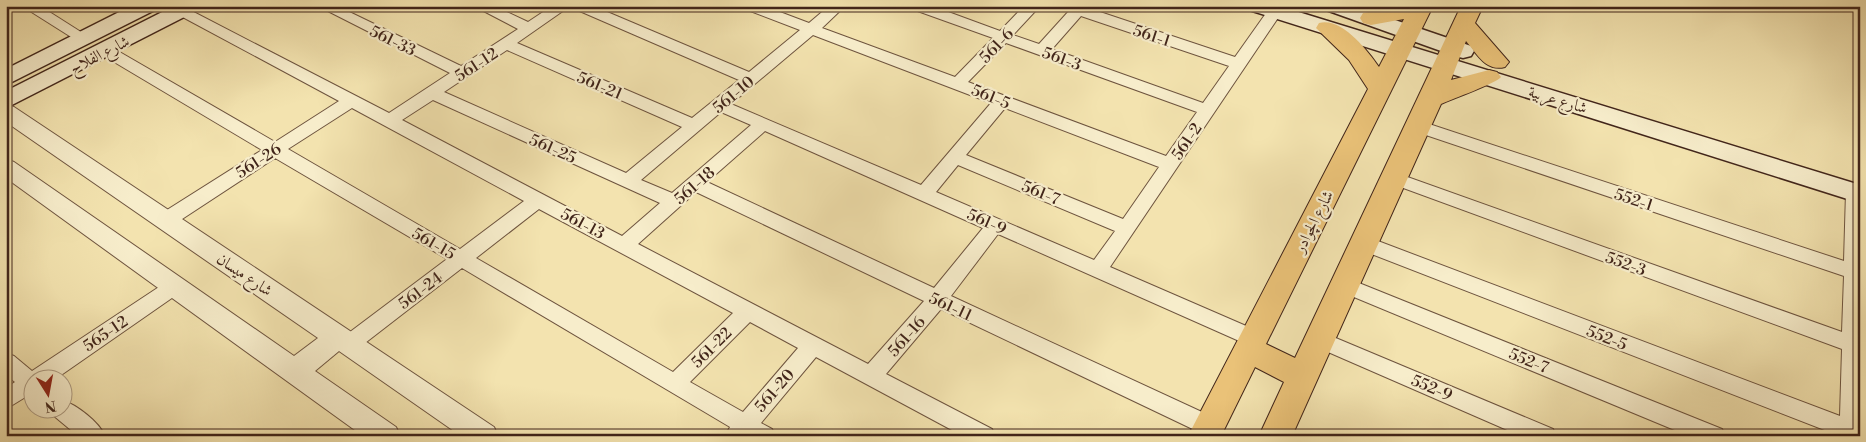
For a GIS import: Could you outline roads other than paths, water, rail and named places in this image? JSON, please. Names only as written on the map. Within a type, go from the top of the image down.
[{"type":"main road","name":"شارع الفلاح","points":[[6,78],[148,6]]},
{"type":"main road","name":"شارع عربية","points":[[1333,6],[1371,18],[1405,41]]},
{"type":"main road","points":[[1371,18],[1409,12],[1422,6]]},
{"type":"main road","name":"شارع الچوادر","points":[[1206,431],[1422,6]]},
{"type":"main road","name":"شارع الفلاح","points":[[6,101],[186,9]]},
{"type":"main road","name":"شارع عربية","points":[[1265,9],[1327,28],[1405,41],[1458,36],[1493,70],[1858,187]]},
{"type":"main road","points":[[1327,28],[1368,65],[1380,90]]},
{"type":"main road","points":[[1280,434],[1302,376],[1416,126],[1428,100],[1458,36],[1493,70],[1428,100]]},
{"type":"main road","points":[[1250,344],[1302,376]]},
{"type":"street","points":[[28,6],[84,39]]},
{"type":"street","name":"561-33","points":[[325,6],[462,73]]},
{"type":"street","points":[[482,6],[529,28]]},
{"type":"street","name":"561-12","points":[[389,121],[562,6]]},
{"type":"street","points":[[580,6],[751,79]]},
{"type":"street","name":"561-5","points":[[750,6],[1170,164]]},
{"type":"street","name":"561-10","points":[[628,181],[838,6]]},
{"type":"street","name":"561-3","points":[[917,6],[1207,110]]},
{"type":"street","name":"561-6","points":[[958,83],[1033,6]]},
{"type":"street","points":[[1041,51],[1072,8]]},
{"type":"street","name":"561-1","points":[[1072,8],[1239,64]]},
{"type":"street","name":"561-13","points":[[186,9],[351,101],[984,436]]},
{"type":"street","name":"561-2","points":[[1098,270],[1239,64],[1265,9]]},
{"type":"street","name":"561-21","points":[[506,44],[695,126]]},
{"type":"street","name":"561-15","points":[[105,50],[675,383],[740,430],[764,436]]},
{"type":"street","name":"561-25","points":[[432,93],[674,202]]},
{"type":"street","name":"561-26","points":[[166,220],[351,101]]},
{"type":"street","points":[[924,194],[1002,101]]},
{"type":"street","name":"561-9","points":[[720,105],[1098,270],[1250,344]]},
{"type":"street","name":"شارع ميسان","points":[[6,112],[484,436]]},
{"type":"street","name":"561-18","points":[[624,246],[763,124]]},
{"type":"street","name":"552-1","points":[[1416,126],[1852,271]]},
{"type":"street","name":"561-7","points":[[955,157],[1127,228]]},
{"type":"street","points":[[6,167],[386,436]]},
{"type":"street","name":"552-3","points":[[1393,178],[1856,346]]},
{"type":"street","name":"561-11","points":[[694,184],[1206,431]]},
{"type":"street","points":[[1851,433],[1855,406],[1856,346],[1852,271],[1858,187]]},
{"type":"street","name":"561-24","points":[[343,341],[461,259],[538,200]]},
{"type":"street","name":"561-16","points":[[871,376],[937,300],[995,225]]},
{"type":"street","name":"552-5","points":[[1363,243],[1851,433]]},
{"type":"street","name":"552-7","points":[[1344,285],[1714,436]]},
{"type":"street","name":"565-12","points":[[51,370],[175,286]]},
{"type":"street","name":"561-22","points":[[675,383],[748,311]]},
{"type":"street","name":"552-9","points":[[1319,339],[1546,436]]},
{"type":"street","points":[[295,371],[343,341]]},
{"type":"street","name":"561-20","points":[[740,430],[813,345]]},
{"type":"street","points":[[6,362],[22,374]]},
{"type":"street","name":"565-12","points":[[6,400],[22,389]]},
{"type":"street","points":[[72,417],[94,436]]}]
